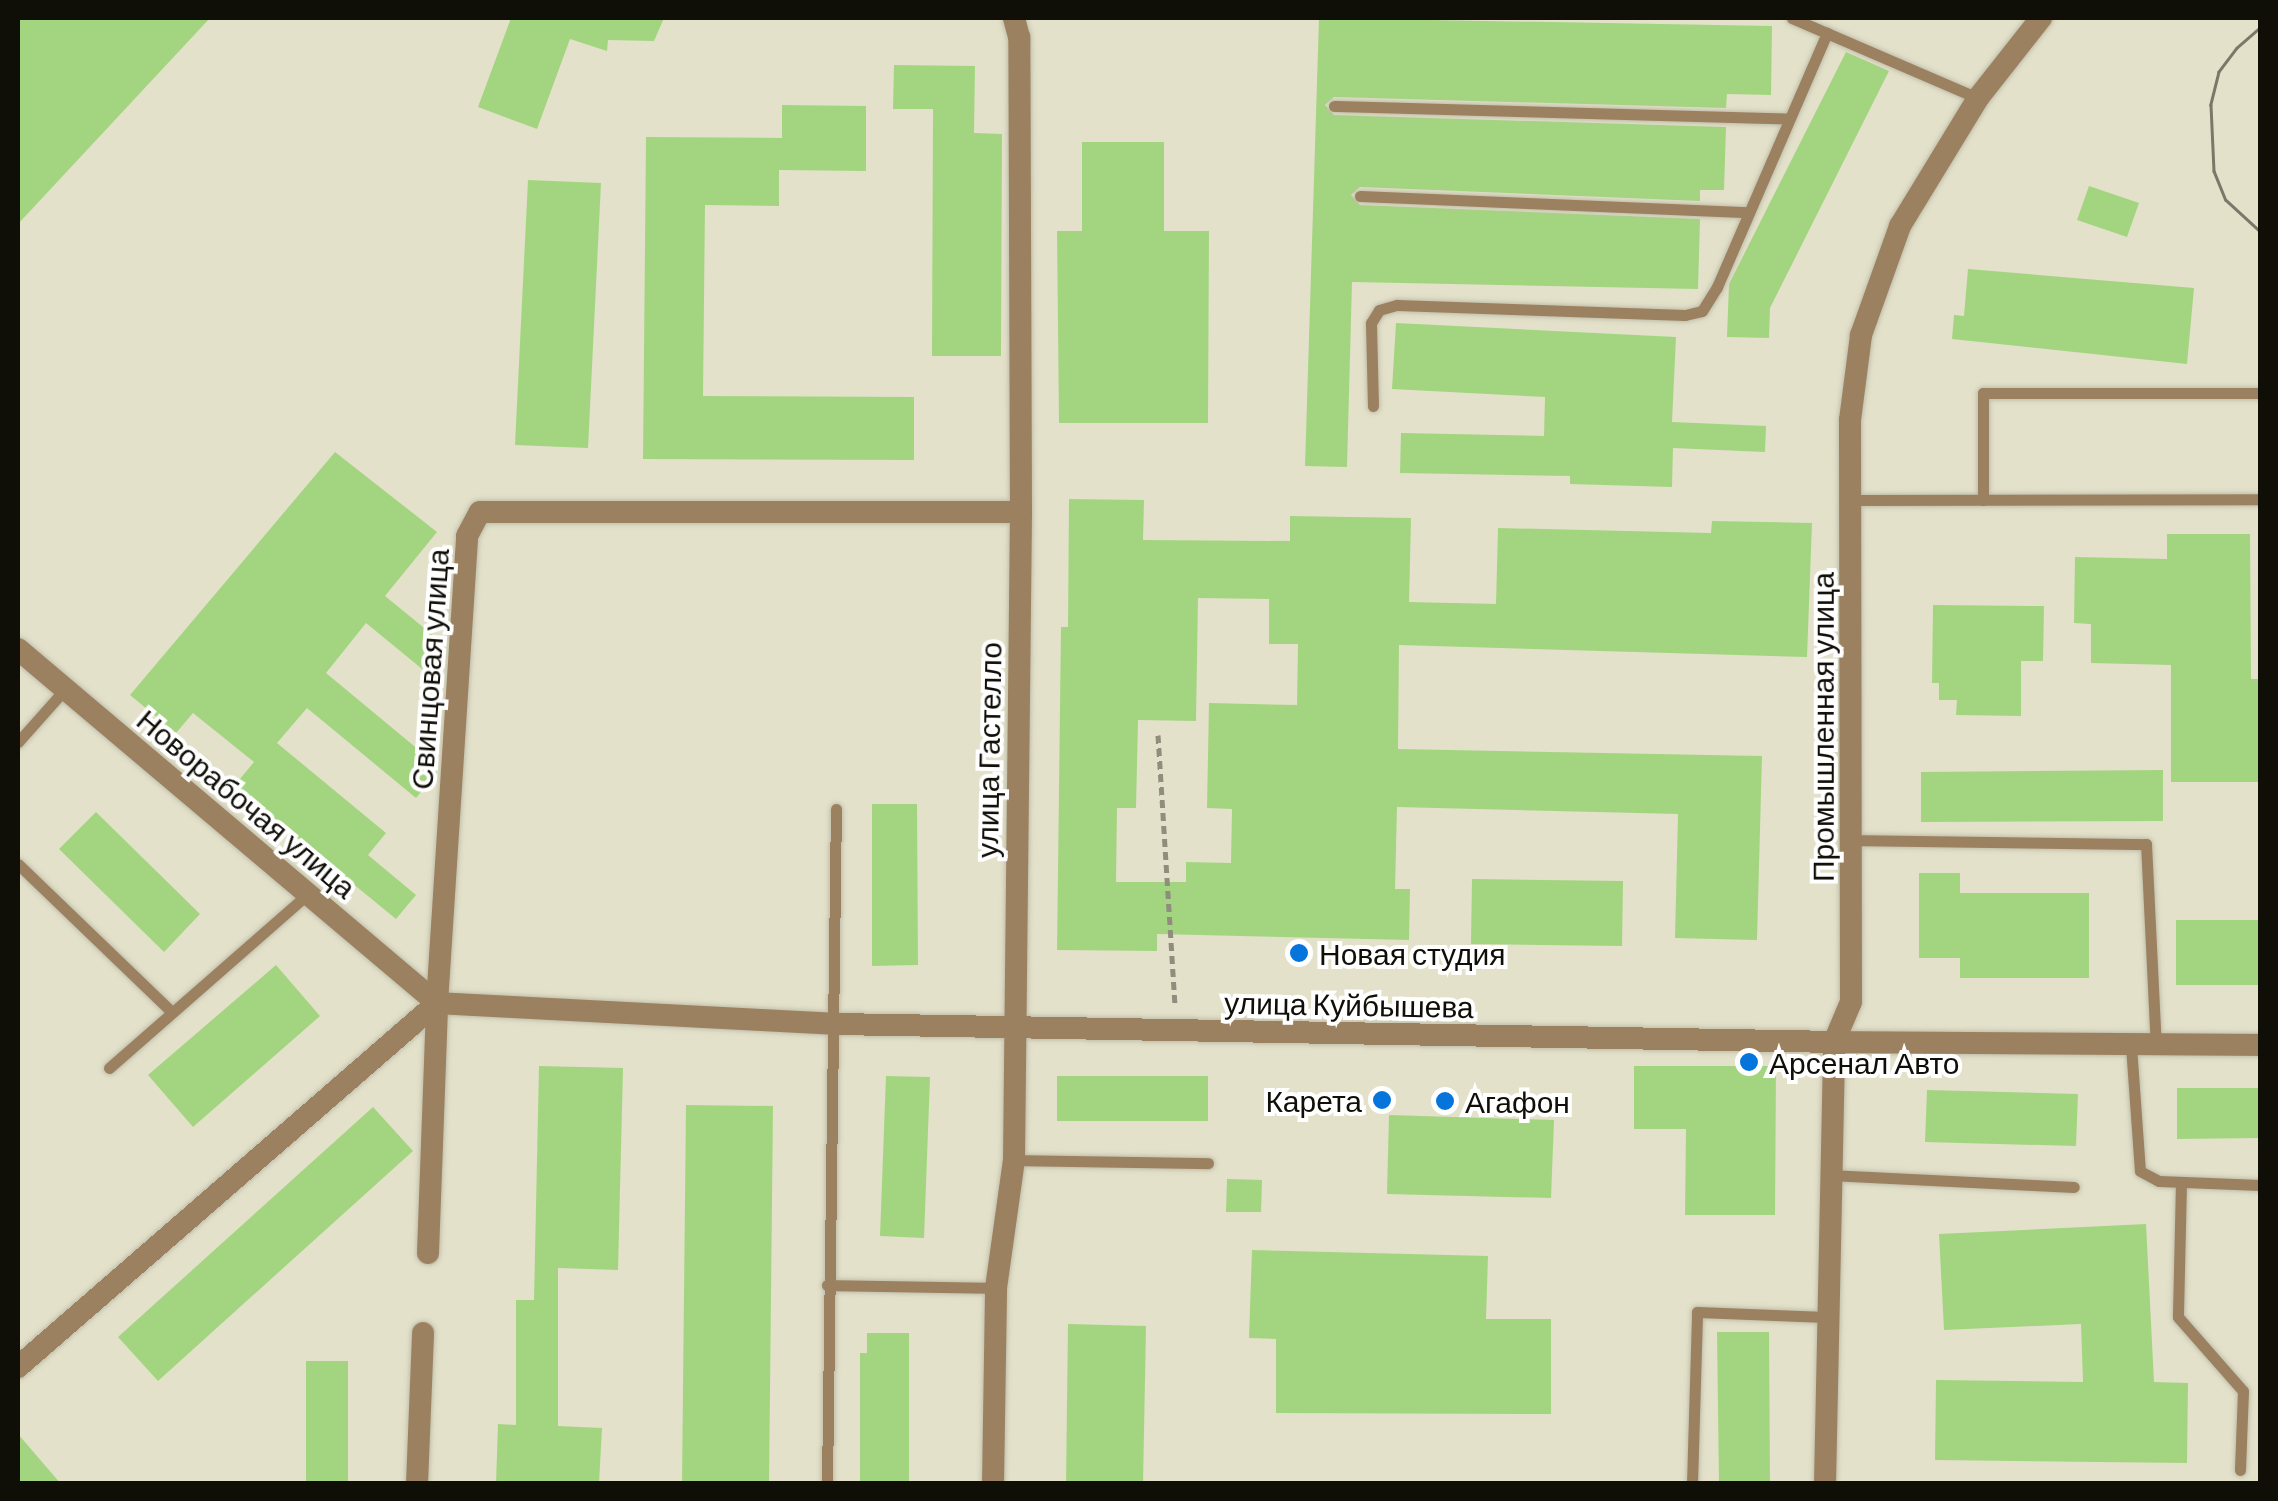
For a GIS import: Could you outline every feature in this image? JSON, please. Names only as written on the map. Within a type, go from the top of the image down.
[{"type":"street","name":"улица Гастелло","points":[[993,1484],[996,1288],[1014,1160],[1020,512],[1019,37],[1014,18]]},
{"type":"street","name":"Промышленная улица","points":[[1825,1484],[1834,1042],[1852,1002],[1850,420],[1861,335],[1900,226],[1978,98],[2041,18]]},
{"type":"street","name":"Свинцовая улица","points":[[428,1252],[437,1004],[467,536],[480,512],[1020,512]]},
{"type":"street","name":"Новорабочая улица","points":[[18,648],[437,1004]]},
{"type":"street","name":"улица Куйбышева","points":[[437,1004],[836,1024],[1015,1024],[1177,1032],[2156,1047],[2260,1045]]},
{"type":"street","points":[[18,1367],[437,1004]]},
{"type":"street","points":[[417,1484],[422,1333]]},
{"type":"lane","points":[[1792,18],[1978,98]]},
{"type":"lane","points":[[1373,406],[1371,323],[1380,310],[1398,305],[1685,315],[1702,311],[1827,33]]},
{"type":"lane","points":[[1334,106],[1790,119]]},
{"type":"lane","points":[[1360,196],[1749,212]]},
{"type":"lane","points":[[1983,500],[1983,393],[2260,393]]},
{"type":"lane","points":[[1853,500],[2260,499]]},
{"type":"lane","points":[[18,742],[65,688]]},
{"type":"lane","points":[[827,1484],[836,809]]},
{"type":"lane","points":[[1852,840],[2146,844],[2156,1047]]},
{"type":"lane","points":[[18,864],[171,1012]]},
{"type":"lane","points":[[109,1068],[308,894]]},
{"type":"lane","points":[[2131,1046],[2140,1171],[2159,1181],[2260,1186]]},
{"type":"lane","points":[[1014,1160],[1208,1164]]},
{"type":"lane","points":[[1829,1175],[2074,1187]]},
{"type":"lane","points":[[2181,1182],[2178,1318],[2243,1391],[2240,1470]]},
{"type":"lane","points":[[828,1284],[996,1288]]},
{"type":"lane","points":[[1692,1484],[1696,1312],[1827,1318]]},
{"type":"path","points":[[1158,736],[1177,1032]]},
{"type":"building","points":[[18,18],[210,18],[18,224]]},
{"type":"building","points":[[511,18],[664,18],[654,41],[608,40],[607,51],[570,39],[537,129],[478,107]]},
{"type":"building","points":[[1319,18],[1772,26],[1771,95],[1727,94],[1726,108],[1334,97],[1325,105],[1334,115],[1726,127],[1724,190],[1700,190],[1700,201],[1360,187],[1351,195],[1360,205],[1700,219],[1698,289],[1352,282],[1347,467],[1305,466]]},
{"type":"building","points":[[1846,52],[1889,71],[1770,308],[1769,338],[1727,337],[1729,284]]},
{"type":"building","points":[[894,65],[975,66],[974,133],[1002,134],[1001,356],[932,356],[933,109],[893,109]]},
{"type":"building","points":[[782,105],[866,106],[866,171],[779,170],[779,206],[705,205],[703,396],[914,397],[914,460],[643,459],[646,137],[782,138]]},
{"type":"building","points":[[1082,142],[1164,142],[1164,231],[1209,231],[1208,423],[1059,423],[1057,231],[1082,231]]},
{"type":"building","points":[[528,180],[601,183],[588,448],[515,445]]},
{"type":"building","points":[[2089,186],[2139,203],[2127,237],[2077,220]]},
{"type":"building","points":[[1968,269],[2194,288],[2187,364],[1952,339],[1954,315],[1964,316]]},
{"type":"building","points":[[1396,323],[1676,337],[1672,422],[1766,426],[1765,452],[1673,448],[1672,487],[1570,484],[1570,476],[1400,473],[1401,433],[1544,436],[1545,397],[1392,389]]},
{"type":"building","points":[[335,452],[437,532],[385,596],[445,645],[427,673],[366,623],[326,673],[437,765],[437,773],[416,798],[307,708],[277,743],[386,833],[368,855],[416,895],[396,919],[234,786],[254,762],[193,713],[176,733],[130,695]]},
{"type":"building","points":[[1069,499],[1144,500],[1143,540],[1290,541],[1290,516],[1411,518],[1409,602],[1496,604],[1498,528],[1711,533],[1712,521],[1812,523],[1807,657],[1399,645],[1398,749],[1762,756],[1757,940],[1675,938],[1678,814],[1397,807],[1395,889],[1410,889],[1409,940],[1157,934],[1157,951],[1057,950],[1061,627],[1068,627]],"holes":[[[1198,598],[1269,599],[1269,644],[1298,644],[1297,705],[1209,703],[1207,808],[1232,809],[1231,863],[1186,862],[1186,882],[1116,882],[1117,808],[1136,808],[1138,720],[1196,721]]]},
{"type":"building","points":[[2167,534],[2250,534],[2251,679],[2260,679],[2260,782],[2171,782],[2171,665],[2091,663],[2091,624],[2074,623],[2075,557],[2167,559]]},
{"type":"building","points":[[1933,605],[2044,606],[2043,661],[2021,661],[2021,716],[1956,715],[1957,700],[1939,700],[1939,683],[1932,683]]},
{"type":"building","points":[[2163,770],[2163,821],[1921,822],[1921,772]]},
{"type":"building","points":[[872,804],[917,804],[918,965],[872,966]]},
{"type":"building","points":[[96,812],[200,914],[164,952],[59,849]]},
{"type":"building","points":[[1919,873],[1960,873],[1960,893],[2089,893],[2089,978],[1960,978],[1960,958],[1919,958]]},
{"type":"building","points":[[1472,879],[1623,881],[1622,946],[1471,944]]},
{"type":"building","points":[[2176,920],[2260,920],[2260,985],[2176,985]]},
{"type":"building","points":[[276,965],[320,1016],[193,1127],[148,1075]]},
{"type":"building","points":[[539,1066],[623,1068],[618,1270],[558,1268],[558,1426],[602,1428],[599,1484],[496,1484],[498,1424],[516,1425],[516,1300],[534,1300]]},
{"type":"building","points":[[1634,1066],[1776,1066],[1775,1215],[1685,1215],[1686,1129],[1634,1129]]},
{"type":"building","points":[[886,1076],[930,1077],[924,1238],[880,1236]]},
{"type":"building","points":[[1057,1076],[1208,1076],[1208,1121],[1057,1121]]},
{"type":"building","points":[[2177,1088],[2260,1088],[2260,1138],[2177,1139]]},
{"type":"building","points":[[1927,1090],[2078,1094],[2076,1146],[1925,1142]]},
{"type":"building","points":[[686,1105],[773,1106],[769,1484],[682,1484]]},
{"type":"building","points":[[373,1107],[413,1151],[158,1381],[118,1337]]},
{"type":"building","points":[[1389,1115],[1554,1120],[1551,1198],[1387,1194]]},
{"type":"building","points":[[1227,1179],[1262,1180],[1261,1212],[1226,1212]]},
{"type":"building","points":[[2146,1224],[2154,1382],[2188,1383],[2187,1463],[1935,1460],[1936,1380],[2083,1382],[2081,1324],[1944,1330],[1939,1234]]},
{"type":"building","points":[[1252,1250],[1488,1256],[1486,1319],[1551,1319],[1551,1414],[1276,1413],[1276,1339],[1249,1338]]},
{"type":"building","points":[[1068,1324],[1146,1326],[1143,1484],[1066,1484]]},
{"type":"building","points":[[1717,1332],[1769,1332],[1770,1484],[1719,1484]]},
{"type":"building","points":[[867,1333],[909,1333],[909,1483],[860,1483],[860,1353],[867,1353]]},
{"type":"building","points":[[306,1361],[348,1361],[348,1484],[306,1484]]},
{"type":"building","points":[[18,1434],[61,1484],[18,1484]]},
{"type":"tram line","points":[[2260,28],[2237,48],[2219,72],[2211,105],[2214,171],[2226,200],[2260,231]]},
{"type":"place","name":"Новая студия","points":[[1299,953]]},
{"type":"place","name":"Арсенал Авто","points":[[1749,1062]]},
{"type":"place","name":"Карета","points":[[1382,1100]]},
{"type":"place","name":"Агафон","points":[[1445,1101]]}]
